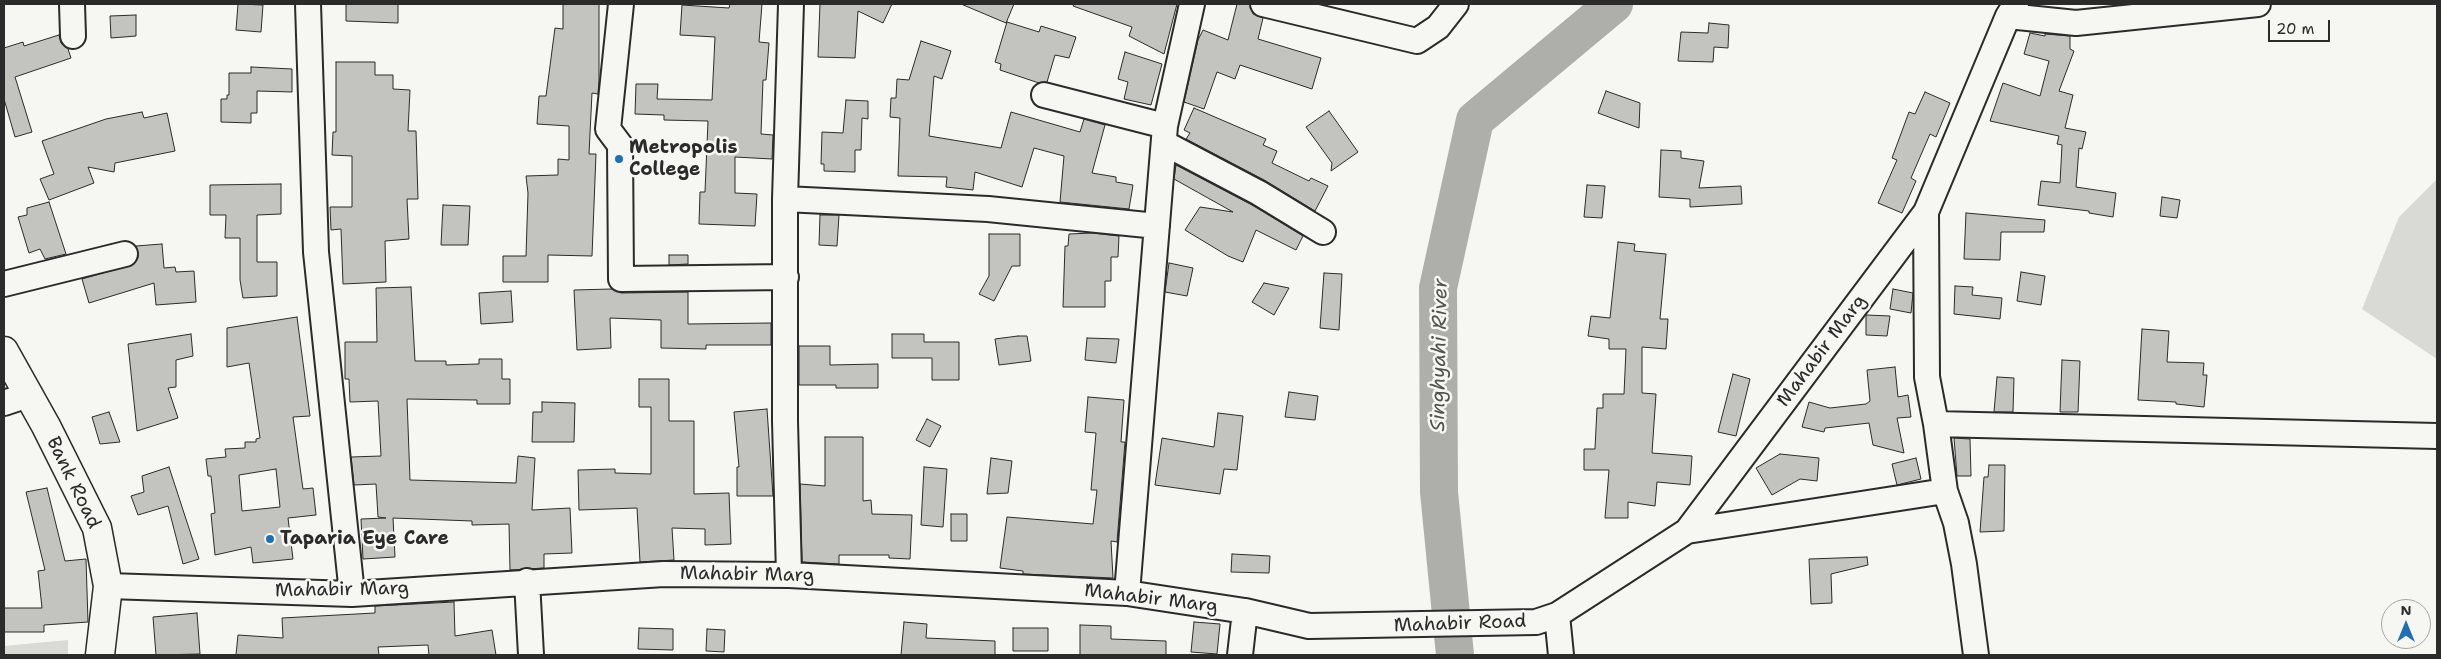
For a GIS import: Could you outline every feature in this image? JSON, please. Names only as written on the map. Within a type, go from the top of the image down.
[{"type":"main road","name":"Bank Road","points":[[4,351],[16,399],[97,528],[108,586],[100,655]]},
{"type":"street","points":[[72,4],[73,36]]},
{"type":"street","points":[[308,4],[316,252],[352,594]]},
{"type":"street","points":[[621,4],[608,129],[620,145],[621,279],[786,277]]},
{"type":"street","points":[[789,575],[785,421],[785,199],[791,4]]},
{"type":"street","points":[[1128,593],[1165,135],[1192,4]]},
{"type":"street","points":[[1263,4],[1416,41],[1438,27],[1456,4]]},
{"type":"street","points":[[2012,10],[2076,23],[2258,4]]},
{"type":"street","name":"Mahabir Marg","points":[[1546,618],[1687,531],[1926,212],[2012,10]]},
{"type":"street","points":[[1044,96],[1165,135],[1323,232]]},
{"type":"street","points":[[785,199],[988,209],[1157,226]]},
{"type":"street","points":[[1926,212],[1927,377],[1936,424],[1945,491],[1956,524],[1981,655]]},
{"type":"street","points":[[4,284],[125,254]]},
{"type":"street","points":[[1936,424],[2437,436]]},
{"type":"street","points":[[1687,531],[1945,491]]},
{"type":"street","name":"Mahabir Marg","points":[[108,586],[352,594],[527,581],[664,574],[789,575],[1128,593],[1245,612],[1309,626],[1383,626]]},
{"type":"street","points":[[527,581],[531,655]]},
{"type":"street","points":[[1240,655],[1245,612]]},
{"type":"street","points":[[1546,618],[1561,655]]},
{"type":"street","name":"Mahabir Road","points":[[1383,626],[1546,618]]},
{"type":"shaded area","points":[[2437,179],[2437,359],[2362,309],[2399,217]]},
{"type":"shaded area","points":[[68,640],[68,655],[4,655],[4,646]]},
{"type":"building","points":[[238,4],[263,5],[261,32],[236,30]]},
{"type":"building","points":[[346,4],[398,4],[398,23],[346,21]]},
{"type":"building","points":[[563,4],[599,4],[599,80],[598,94],[592,93],[589,154],[596,154],[592,256],[548,255],[548,282],[503,282],[503,256],[526,256],[528,193],[526,176],[558,175],[558,159],[569,160],[569,126],[537,124],[539,96],[546,96],[555,28],[563,29]]},
{"type":"building","points":[[730,4],[762,4],[759,42],[769,43],[766,80],[763,80],[761,134],[773,135],[772,159],[735,157],[735,193],[757,194],[755,226],[699,224],[700,192],[705,192],[708,121],[664,120],[664,115],[635,114],[636,84],[658,84],[657,99],[712,100],[715,37],[680,35],[682,5],[729,8]]},
{"type":"building","points":[[820,4],[892,4],[883,23],[858,11],[855,58],[818,57]]},
{"type":"building","points":[[961,4],[1014,4],[1006,23]]},
{"type":"building","points":[[1074,4],[1177,4],[1164,54],[1129,36],[1132,27],[1073,6]]},
{"type":"building","points":[[1237,4],[1250,4],[1253,14],[1263,18],[1258,39],[1321,58],[1312,89],[1240,65],[1235,79],[1217,72],[1204,109],[1184,102],[1198,40],[1203,30],[1228,40]]},
{"type":"building","points":[[136,15],[136,36],[111,38],[110,16]]},
{"type":"building","points":[[1007,22],[1039,32],[1041,26],[1076,37],[1069,58],[1055,55],[1047,82],[1039,83],[1000,70],[1001,64],[995,62]]},
{"type":"building","points":[[1709,23],[1729,25],[1728,48],[1714,47],[1713,62],[1678,61],[1681,32],[1708,33]]},
{"type":"building","points":[[2030,33],[2045,36],[2045,34],[2070,36],[2070,49],[2074,51],[2059,91],[2073,95],[2065,128],[2086,132],[2082,149],[2079,148],[2076,187],[2116,193],[2113,217],[2089,213],[2089,211],[2038,205],[2041,181],[2060,183],[2062,145],[2057,144],[2059,136],[1990,121],[2003,83],[2040,96],[2049,61],[2024,54]]},
{"type":"building","points":[[59,35],[61,43],[68,49],[71,58],[15,77],[32,132],[15,137],[4,99],[4,48],[23,42],[24,46]]},
{"type":"building","points":[[921,41],[951,51],[942,79],[934,76],[929,136],[1001,148],[1011,112],[1080,132],[1084,119],[1105,125],[1092,173],[1116,177],[1116,182],[1133,185],[1129,209],[1060,202],[1064,156],[1034,148],[1022,187],[975,172],[973,190],[946,187],[947,177],[898,176],[900,118],[890,117],[891,98],[896,98],[897,79],[909,80]]},
{"type":"building","points":[[1125,52],[1162,64],[1151,105],[1124,99],[1128,82],[1118,79]]},
{"type":"building","points":[[336,62],[375,62],[375,75],[393,75],[393,89],[410,90],[408,131],[416,131],[418,199],[407,199],[409,239],[385,241],[386,282],[343,284],[341,229],[331,230],[330,207],[352,207],[352,156],[332,155],[333,132],[336,132]]},
{"type":"building","points":[[251,67],[292,69],[292,92],[257,91],[257,113],[251,113],[251,123],[221,122],[221,99],[227,99],[227,95],[229,95],[229,73],[251,73]]},
{"type":"building","points":[[1606,91],[1640,103],[1639,128],[1598,113]]},
{"type":"building","points":[[1925,92],[1950,103],[1936,137],[1930,134],[1911,178],[1916,181],[1902,213],[1878,203],[1897,160],[1892,158],[1909,112],[1915,114]]},
{"type":"building","points":[[846,100],[868,101],[868,119],[862,118],[861,150],[855,150],[855,172],[824,171],[824,164],[821,164],[822,132],[843,133]]},
{"type":"building","points":[[1194,108],[1266,139],[1263,145],[1277,151],[1272,163],[1309,181],[1311,178],[1328,186],[1315,211],[1266,181],[1186,139],[1190,133],[1184,130]]},
{"type":"building","points":[[1329,111],[1358,152],[1331,171],[1332,163],[1306,127]]},
{"type":"building","points":[[142,112],[144,118],[167,113],[175,151],[115,163],[114,172],[88,167],[94,183],[49,200],[40,179],[54,174],[42,141],[106,119]]},
{"type":"building","points":[[1661,150],[1681,151],[1681,158],[1704,161],[1699,188],[1741,186],[1742,204],[1690,207],[1690,199],[1659,197]]},
{"type":"building","points":[[1176,165],[1252,205],[1303,236],[1296,250],[1256,230],[1243,262],[1228,256],[1185,230],[1200,207],[1233,212],[1174,179]]},
{"type":"building","points":[[281,184],[281,214],[257,215],[257,262],[277,262],[277,296],[243,298],[240,280],[240,238],[225,238],[226,215],[210,215],[210,185]]},
{"type":"building","points":[[1587,185],[1605,186],[1602,218],[1584,217]]},
{"type":"building","points":[[2162,197],[2180,200],[2177,218],[2160,216]]},
{"type":"building","points":[[49,202],[66,254],[45,259],[40,249],[29,253],[18,217],[27,215],[27,208]]},
{"type":"building","points":[[443,205],[470,206],[468,245],[441,245]]},
{"type":"building","points":[[1966,213],[2045,220],[2044,232],[2001,232],[2000,260],[1964,259]]},
{"type":"building","points":[[820,215],[839,215],[837,246],[819,245]]},
{"type":"building","points":[[1093,233],[1119,236],[1118,257],[1111,257],[1111,281],[1105,281],[1105,307],[1063,307],[1065,246],[1068,246],[1069,234]]},
{"type":"building","points":[[989,234],[1020,234],[1020,266],[1012,266],[994,301],[979,294],[989,276]]},
{"type":"building","points":[[1618,242],[1635,244],[1634,251],[1666,254],[1660,319],[1668,319],[1666,349],[1642,347],[1642,393],[1656,394],[1652,453],[1692,456],[1690,485],[1657,482],[1655,506],[1628,502],[1628,518],[1605,518],[1609,470],[1584,470],[1584,449],[1595,449],[1597,408],[1603,408],[1603,394],[1624,394],[1626,349],[1609,349],[1609,339],[1588,336],[1591,316],[1610,318]]},
{"type":"building","points":[[162,244],[164,268],[175,267],[176,272],[194,271],[196,302],[156,305],[154,283],[89,303],[82,279],[134,264],[138,257],[136,246]]},
{"type":"building","points":[[669,255],[688,255],[688,264],[669,265]]},
{"type":"building","points":[[1169,263],[1193,268],[1187,296],[1165,292]]},
{"type":"building","points":[[2021,272],[2045,276],[2041,305],[2017,301]]},
{"type":"building","points":[[1324,273],[1342,274],[1339,330],[1320,328]]},
{"type":"building","points":[[1264,283],[1289,288],[1274,315],[1252,302]]},
{"type":"building","points":[[1955,286],[1973,287],[1972,295],[2002,298],[2000,319],[1954,314]]},
{"type":"building","points":[[411,287],[415,361],[446,361],[446,365],[479,364],[479,359],[502,359],[502,379],[510,379],[510,404],[477,404],[477,400],[407,399],[410,480],[516,483],[518,456],[535,458],[532,510],[570,508],[572,553],[544,554],[544,568],[510,570],[509,524],[472,525],[472,521],[393,518],[395,557],[363,559],[361,519],[386,518],[378,517],[376,484],[354,485],[351,457],[381,456],[378,401],[350,402],[349,379],[345,379],[345,342],[377,342],[376,288]]},
{"type":"building","points":[[612,289],[621,293],[688,292],[688,324],[771,323],[771,345],[706,345],[706,349],[661,348],[661,320],[610,318],[611,348],[577,350],[574,290]]},
{"type":"building","points":[[1893,289],[1913,293],[1911,313],[1890,309]]},
{"type":"building","points":[[511,291],[513,322],[481,324],[479,293]]},
{"type":"building","points":[[1866,315],[1890,316],[1887,336],[1866,335]]},
{"type":"building","points":[[297,317],[310,416],[293,417],[303,489],[313,488],[316,515],[288,518],[293,559],[253,563],[251,547],[215,555],[211,514],[215,513],[211,476],[208,476],[206,459],[226,457],[225,449],[245,448],[245,442],[256,442],[256,439],[260,438],[249,363],[227,367],[227,328]],"holes":[[[276,469],[280,507],[242,511],[239,475]]]},
{"type":"building","points":[[2142,329],[2169,331],[2167,362],[2204,363],[2203,375],[2207,375],[2204,407],[2176,404],[2176,402],[2138,400]]},
{"type":"building","points":[[191,334],[193,356],[176,360],[176,387],[168,388],[178,418],[137,431],[128,344]]},
{"type":"building","points":[[892,334],[924,334],[924,342],[959,342],[959,380],[932,380],[932,358],[892,358]]},
{"type":"building","points":[[1027,336],[1031,361],[999,365],[995,339]]},
{"type":"building","points":[[1087,338],[1119,339],[1116,363],[1085,360]]},
{"type":"building","points":[[799,346],[830,346],[830,365],[878,364],[878,388],[836,388],[836,385],[799,385]]},
{"type":"building","points":[[2062,360],[2080,361],[2078,412],[2060,412]]},
{"type":"building","points":[[1895,367],[1898,397],[1908,395],[1911,417],[1897,418],[1904,453],[1873,445],[1869,423],[1825,428],[1824,432],[1802,427],[1809,402],[1830,408],[1866,404],[1870,401],[1867,370]]},
{"type":"building","points":[[1733,374],[1750,379],[1736,436],[1718,432]]},
{"type":"building","points":[[1997,377],[2014,378],[2013,412],[1994,412]]},
{"type":"building","points":[[639,379],[669,379],[669,421],[694,421],[694,494],[729,493],[731,544],[705,545],[705,529],[672,528],[674,560],[640,562],[637,508],[579,510],[578,470],[615,469],[615,473],[651,474],[651,407],[639,407]]},
{"type":"building","points":[[1289,392],[1318,396],[1315,420],[1285,417]]},
{"type":"building","points":[[1088,397],[1124,400],[1121,442],[1125,442],[1117,542],[1111,541],[1113,578],[1023,574],[1023,571],[1000,568],[1007,517],[1093,524],[1097,490],[1091,490],[1096,433],[1085,432]]},
{"type":"building","points":[[542,402],[575,403],[574,442],[532,442],[533,412],[542,412]]},
{"type":"building","points":[[767,409],[773,496],[737,496],[737,467],[739,467],[734,412]]},
{"type":"building","points":[[109,412],[120,442],[100,444],[92,417]]},
{"type":"building","points":[[1218,413],[1243,416],[1237,470],[1224,469],[1220,494],[1155,485],[1162,438],[1214,447]]},
{"type":"building","points":[[927,419],[941,426],[930,447],[916,440]]},
{"type":"building","points":[[825,437],[863,437],[863,501],[871,500],[872,514],[912,515],[910,559],[889,558],[889,555],[839,555],[839,564],[802,562],[800,484],[825,486]]},
{"type":"building","points":[[1954,438],[1970,439],[1971,476],[1957,476]]},
{"type":"building","points":[[1780,454],[1819,458],[1817,481],[1800,479],[1772,495],[1756,468]]},
{"type":"building","points":[[991,458],[1012,461],[1008,493],[987,494]]},
{"type":"building","points":[[1916,458],[1921,479],[1897,485],[1892,464]]},
{"type":"building","points":[[1989,465],[2005,465],[2004,531],[1980,532],[1984,477],[1988,477]]},
{"type":"building","points":[[169,467],[199,559],[183,564],[168,506],[138,515],[131,496],[144,492],[142,476]]},
{"type":"building","points":[[924,467],[947,469],[943,527],[921,525]]},
{"type":"building","points":[[47,488],[65,561],[86,559],[88,622],[44,625],[44,632],[4,632],[4,608],[42,608],[38,571],[45,570],[26,492]]},
{"type":"building","points":[[951,514],[967,514],[967,541],[951,541]]},
{"type":"building","points":[[1232,554],[1270,556],[1269,573],[1231,572]]},
{"type":"building","points":[[1867,557],[1868,565],[1831,574],[1832,603],[1811,604],[1809,559]]},
{"type":"building","points":[[454,602],[455,636],[492,630],[496,655],[429,655],[428,645],[378,647],[379,655],[236,655],[238,635],[283,638],[282,618],[375,613],[375,606]]},
{"type":"building","points":[[197,613],[200,654],[156,655],[153,617]]},
{"type":"building","points":[[904,622],[927,624],[926,638],[995,641],[995,655],[901,655]]},
{"type":"building","points":[[1194,622],[1220,624],[1217,654],[1191,652]]},
{"type":"building","points":[[1080,625],[1111,626],[1111,639],[1166,641],[1166,655],[1080,655]]},
{"type":"building","points":[[639,628],[673,629],[673,650],[638,649]]},
{"type":"building","points":[[1013,628],[1048,628],[1048,651],[1013,651]]},
{"type":"building","points":[[707,629],[725,630],[724,652],[706,651]]},
{"type":"waterway","name":"Singhyahi River","points":[[1455,655],[1439,492],[1438,288],[1475,120],[1614,4]]},
{"type":"place","name":"Metropolis College","points":[[619,159]]},
{"type":"place","name":"Taparia Eye Care","points":[[270,539]]}]
